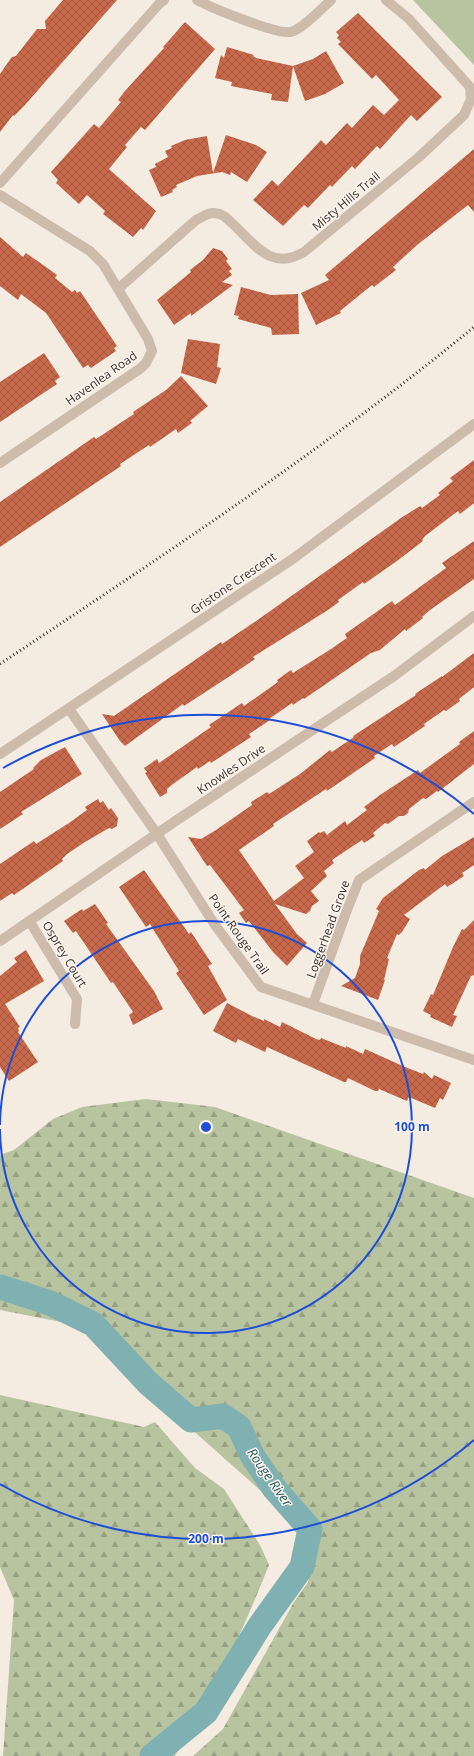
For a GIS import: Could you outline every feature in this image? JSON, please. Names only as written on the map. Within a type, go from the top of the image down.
[{"type":"street","points":[[0,183],[164,0]]},
{"type":"street","points":[[197,0],[214,9],[271,28],[289,32],[299,29],[331,0]]},
{"type":"street","name":"Misty Hills Trail","points":[[118,289],[192,223],[211,213],[223,214],[269,256],[288,260],[296,257],[419,157],[464,115],[471,99],[470,87],[409,19],[386,0]]},
{"type":"street","name":"Havenlea Road","points":[[0,196],[90,251],[103,264],[148,339],[152,352],[146,363],[0,463]]},
{"type":"street","name":"Gristone Crescent","points":[[0,754],[294,558],[474,424]]},
{"type":"street","name":"Knowles Drive","points":[[0,942],[157,834],[394,676],[474,616]]},
{"type":"street","name":"Point Rouge Trail","points":[[69,709],[157,834],[215,925],[261,987],[473,1057]]},
{"type":"street","name":"Loggerhead Grove","points":[[314,1004],[346,910],[359,880],[474,802]]},
{"type":"street","name":"Osprey Court","points":[[30,922],[77,999],[75,1024]]},
{"type":"green space","points":[[413,0],[474,0],[474,65]]},
{"type":"green space","points":[[146,1099],[215,1107],[474,1198],[474,1756],[193,1756],[223,1729],[294,1602],[308,1582],[312,1566],[308,1542],[287,1510],[261,1491],[180,1419],[112,1347],[61,1322],[0,1310],[0,1155],[14,1150],[53,1119],[82,1107]]},
{"type":"green space","points":[[0,1395],[144,1427],[155,1422],[195,1468],[224,1489],[260,1545],[269,1565],[249,1614],[215,1686],[175,1756],[3,1756],[14,1600],[0,1567]]},
{"type":"building","points":[[63,0],[117,0],[24,106],[14,116],[13,115],[0,132],[0,74],[12,57],[16,56],[37,29],[46,29],[45,21]]},
{"type":"building","points":[[358,13],[442,97],[417,121],[411,115],[380,149],[377,146],[355,169],[352,166],[332,187],[330,185],[308,208],[304,205],[283,226],[253,200],[272,180],[278,186],[321,140],[326,145],[347,123],[352,128],[373,105],[384,115],[399,100],[376,75],[372,79],[338,44],[341,42],[337,38],[339,35],[336,32]]},
{"type":"building","points":[[185,22],[215,49],[145,130],[141,127],[125,145],[127,147],[109,169],[156,211],[143,230],[141,228],[133,237],[103,214],[105,211],[87,195],[79,204],[56,183],[58,180],[51,172],[94,124],[99,128],[121,102],[118,100],[125,91],[164,48],[163,47]]},
{"type":"building","points":[[227,47],[254,55],[253,56],[256,58],[293,66],[288,102],[271,100],[272,94],[231,86],[232,82],[215,78],[221,55],[224,58]]},
{"type":"building","points":[[326,51],[344,83],[325,94],[305,101],[293,66],[313,59]]},
{"type":"building","points":[[226,135],[256,145],[267,152],[247,182],[231,172],[230,175],[222,172],[197,176],[176,185],[177,187],[172,190],[173,192],[161,197],[149,170],[156,167],[155,164],[168,157],[165,151],[172,148],[171,146],[185,140],[207,136],[213,173]]},
{"type":"building","points":[[474,149],[474,212],[468,205],[417,245],[393,267],[396,270],[374,287],[372,285],[340,311],[341,313],[316,325],[301,293],[329,280],[325,275]]},
{"type":"building","points":[[0,237],[23,257],[26,253],[57,275],[55,278],[72,292],[75,290],[77,293],[80,291],[117,346],[114,348],[116,351],[91,368],[88,365],[83,368],[46,313],[21,294],[18,300],[0,286]]},
{"type":"building","points":[[213,248],[222,251],[228,259],[226,261],[232,269],[229,271],[232,275],[222,282],[233,285],[191,316],[191,313],[174,325],[157,300],[191,272],[190,270],[203,260]]},
{"type":"building","points":[[241,287],[271,295],[298,294],[299,334],[272,335],[271,328],[238,319],[239,316],[234,315]]},
{"type":"building","points":[[188,339],[220,344],[217,367],[221,368],[216,384],[181,373]]},
{"type":"building","points":[[44,353],[60,377],[55,381],[57,384],[0,422],[0,382]]},
{"type":"building","points":[[181,376],[208,406],[190,421],[192,423],[178,433],[176,429],[150,447],[149,445],[120,464],[121,466],[0,547],[0,502],[94,437],[96,439],[134,414],[133,412],[166,390]]},
{"type":"building","points":[[474,460],[474,503],[460,514],[458,511],[425,536],[422,540],[423,541],[397,561],[364,584],[363,582],[338,600],[339,602],[328,610],[253,657],[255,659],[233,674],[184,706],[183,704],[125,746],[120,741],[102,714],[114,716],[221,642],[222,644],[259,619],[401,518],[420,506],[422,508],[440,495],[438,493],[453,481],[450,478]]},
{"type":"building","points":[[474,541],[474,579],[430,610],[422,617],[423,618],[406,631],[405,629],[380,650],[371,653],[304,699],[303,698],[293,705],[292,703],[249,734],[251,737],[211,763],[210,761],[198,769],[197,767],[173,784],[167,789],[167,793],[160,797],[145,773],[147,772],[144,768],[157,759],[159,763],[211,727],[209,725],[242,703],[244,706],[278,682],[277,680],[291,670],[293,673],[331,649],[347,638],[345,634],[392,601],[395,605],[446,568],[442,563]]},
{"type":"building","points":[[474,653],[474,687],[459,699],[460,701],[446,711],[444,710],[424,724],[425,726],[394,747],[392,744],[374,756],[375,758],[327,791],[326,789],[273,824],[274,826],[239,850],[274,901],[304,878],[295,866],[314,852],[307,841],[319,832],[324,831],[327,835],[345,821],[347,825],[367,810],[364,807],[380,795],[418,770],[420,773],[460,744],[459,742],[474,731],[474,764],[438,792],[437,791],[426,799],[423,798],[409,809],[408,813],[404,816],[399,816],[388,824],[385,823],[373,833],[375,836],[364,843],[362,840],[332,860],[334,863],[324,871],[327,876],[311,891],[319,901],[312,906],[310,911],[306,914],[275,904],[297,934],[307,943],[287,966],[273,952],[249,921],[246,923],[239,913],[244,910],[210,865],[207,866],[188,837],[201,839],[216,830],[252,805],[251,802],[267,792],[269,794],[300,774],[330,750],[332,752],[354,737],[353,736],[442,677]]},
{"type":"building","points":[[65,747],[82,774],[21,812],[23,814],[0,829],[0,792],[34,769],[33,768],[41,760]]},
{"type":"building","points":[[98,799],[100,803],[103,801],[109,810],[111,808],[118,818],[117,826],[112,829],[109,828],[85,842],[67,854],[62,859],[63,861],[53,868],[14,895],[12,893],[0,901],[0,864],[34,841],[36,844],[69,823],[87,810],[85,807]]},
{"type":"building","points":[[474,837],[474,865],[462,873],[464,876],[447,887],[445,884],[404,915],[410,919],[402,932],[399,935],[397,934],[387,958],[389,959],[385,980],[378,1000],[341,986],[355,978],[360,964],[360,956],[379,911],[376,909],[383,898],[419,870],[424,868],[425,870],[442,856]]},
{"type":"building","points":[[144,870],[189,934],[191,932],[212,964],[208,966],[227,1000],[204,1015],[176,973],[179,971],[150,924],[146,927],[119,887]]},
{"type":"building","points":[[95,904],[108,923],[106,924],[154,991],[163,1009],[133,1025],[129,1015],[133,1012],[113,982],[111,983],[76,931],[73,933],[64,921],[82,909],[83,911]]},
{"type":"building","points":[[474,920],[474,975],[471,976],[453,1015],[457,1016],[452,1027],[430,1017],[431,1015],[423,1011],[431,994],[433,995],[462,929],[464,930]]},
{"type":"building","points":[[26,950],[44,981],[5,1004],[20,1027],[18,1028],[18,1032],[38,1062],[9,1081],[0,1067],[0,976],[17,962],[14,958]]},
{"type":"building","points":[[227,1003],[252,1016],[264,1021],[264,1019],[280,1027],[282,1022],[316,1039],[320,1040],[321,1038],[346,1048],[346,1046],[363,1054],[365,1049],[405,1067],[423,1074],[424,1072],[432,1079],[434,1075],[451,1083],[443,1100],[440,1098],[435,1108],[409,1097],[407,1101],[379,1089],[378,1091],[375,1091],[348,1078],[346,1082],[344,1082],[267,1047],[265,1052],[238,1039],[236,1043],[213,1031]]},
{"type":"waterway","name":"Rouge River","points":[[0,1287],[50,1303],[93,1324],[148,1383],[191,1420],[223,1416],[239,1427],[252,1455],[274,1488],[310,1529],[302,1567],[259,1627],[206,1712],[152,1756]]},
{"type":"railway","points":[[0,664],[242,501],[359,416],[474,327]]}]
